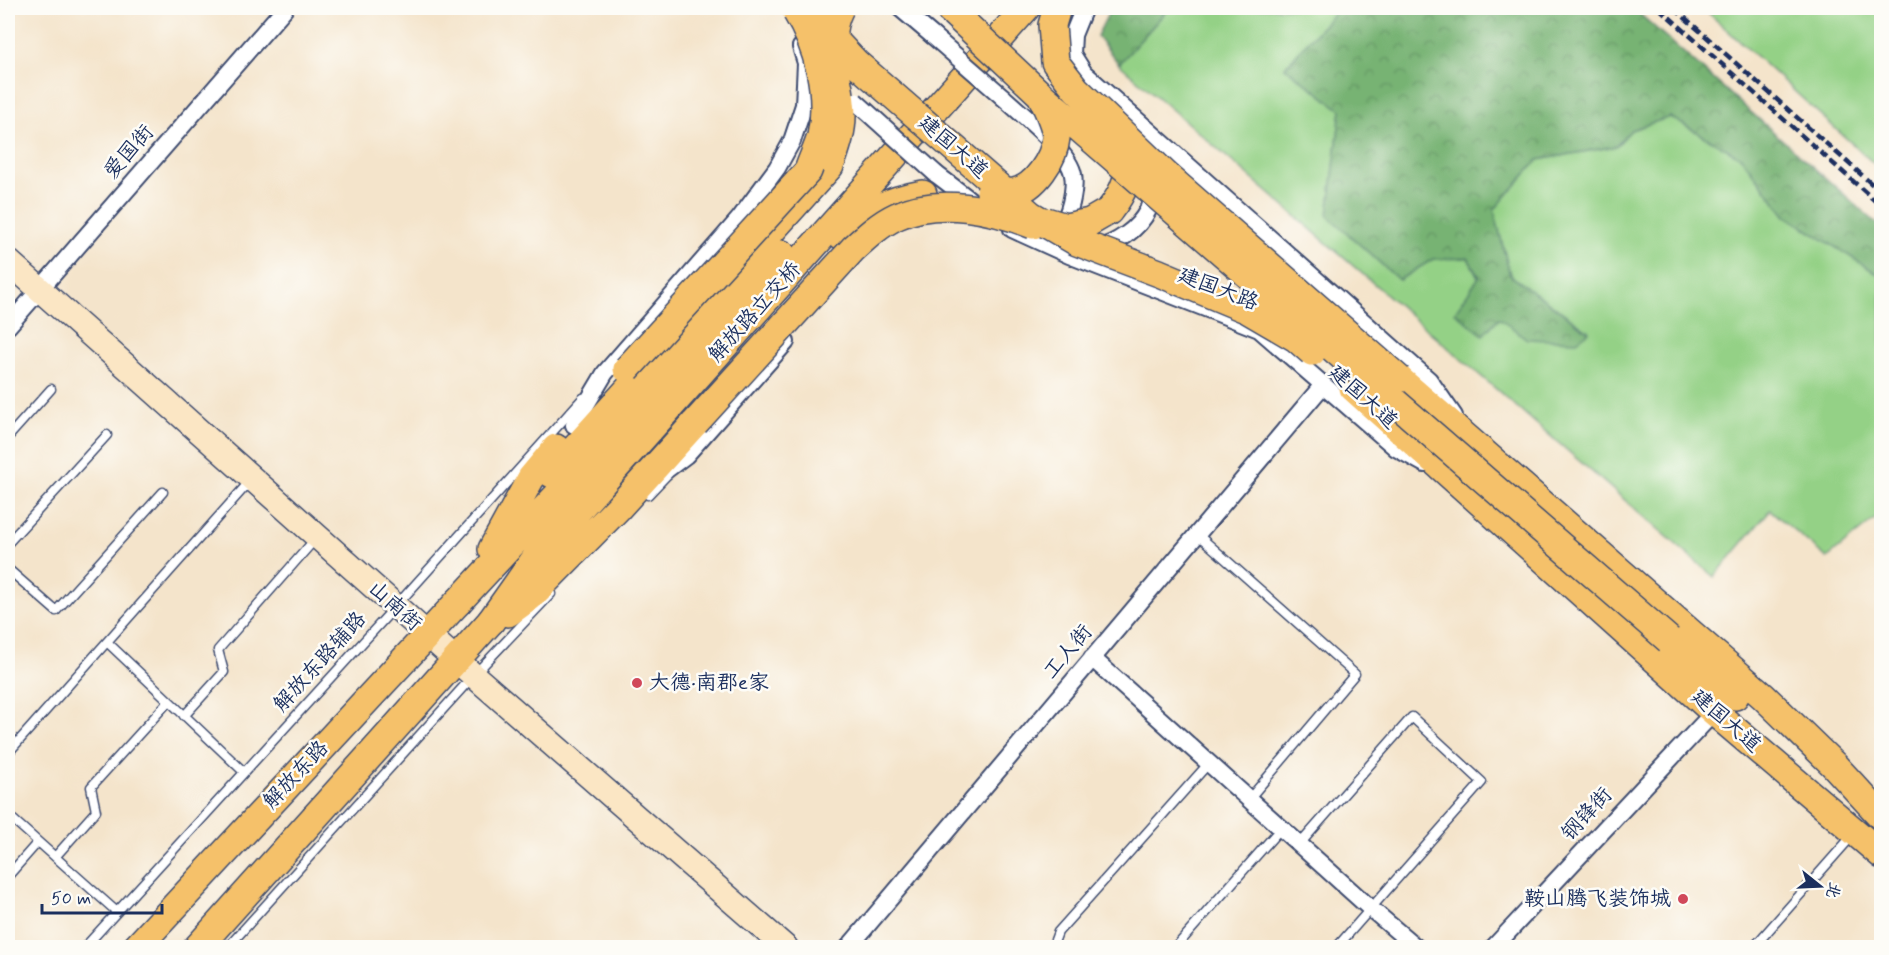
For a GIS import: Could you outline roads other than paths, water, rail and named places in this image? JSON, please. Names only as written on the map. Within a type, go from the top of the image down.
[{"type":"main road","points":[[501,535],[541,486],[830,166],[840,138],[842,115],[831,43],[833,22],[840,8]]},
{"type":"main road","name":"建国大道","points":[[948,8],[1041,95],[1669,640],[1881,817]]},
{"type":"main road","name":"解放路立交桥","points":[[458,602],[819,214],[1004,8]]},
{"type":"main road","name":"解放路立交桥","points":[[491,621],[537,556],[1026,8]]},
{"type":"main road","points":[[1057,8],[1052,25],[1055,62],[1076,89],[1134,131],[1167,176],[1763,696],[1833,764],[1881,817]]},
{"type":"main road","name":"建国大道","points":[[797,13],[856,63],[1029,226],[1073,249],[1160,273],[1248,310],[1296,338],[1714,712],[1881,855]]},
{"type":"main road","points":[[458,602],[501,535],[531,478],[616,371],[808,171],[821,136],[824,102],[820,65],[797,13]]},
{"type":"main road","points":[[510,597],[581,528],[843,234],[864,215],[894,200],[907,197],[923,194],[1013,192],[1023,189],[1034,180],[1052,153],[1056,137],[1041,95]]},
{"type":"main road","points":[[1029,226],[1066,227],[1090,222],[1108,211],[1120,197],[1125,184],[1134,131]]},
{"type":"main road","points":[[491,621],[507,614],[530,597],[635,499],[694,423],[853,249],[874,230],[899,215],[923,209],[953,206],[988,209],[1073,249]]},
{"type":"main road","name":"山南街","points":[[8,261],[317,537],[786,948]]},
{"type":"main road","name":"解放东路","points":[[136,948],[458,602]]},
{"type":"main road","name":"解放东路","points":[[197,948],[465,667],[491,621]]},
{"type":"street","name":"爱国街","points":[[8,326],[285,8]]},
{"type":"street","points":[[782,8],[797,13],[855,101],[936,174],[1005,226],[1029,226],[1040,235],[1060,227],[1070,210],[1074,189],[1073,173],[1064,154],[1003,97],[900,8]]},
{"type":"street","points":[[1073,249],[1112,245],[1138,225],[1148,209],[1155,179],[1151,149],[1083,73],[1072,54],[1073,35],[1084,8]]},
{"type":"street","points":[[1134,131],[1429,380],[1478,448]]},
{"type":"street","points":[[635,499],[686,456],[859,260],[888,235],[915,219],[937,214],[961,213],[994,218]]},
{"type":"street","name":"建国大路","points":[[1073,249],[1259,329],[1396,448],[1460,483]]},
{"type":"street","name":"工人街","points":[[848,948],[1323,385]]},
{"type":"street","points":[[1092,658],[1417,948]]},
{"type":"street","name":"钢锋街","points":[[1493,948],[1714,712]]},
{"type":"lane","name":"解放东路辅路","points":[[84,948],[396,606],[616,371]]},
{"type":"lane","points":[[8,437],[51,389]]},
{"type":"lane","points":[[8,543],[107,435]]},
{"type":"lane","points":[[8,753],[252,479]]},
{"type":"lane","points":[[8,569],[56,611],[163,492]]},
{"type":"lane","points":[[1197,534],[1355,674],[1249,799]]},
{"type":"lane","points":[[184,716],[224,672],[218,650],[317,537]]},
{"type":"lane","points":[[227,948],[465,667],[555,591]]},
{"type":"lane","points":[[107,642],[244,772]]},
{"type":"lane","points":[[55,857],[96,811],[91,787],[169,701]]},
{"type":"lane","points":[[1299,845],[1412,717],[1482,782],[1336,948]]},
{"type":"lane","points":[[1052,948],[1058,932],[1209,763]]},
{"type":"lane","points":[[8,815],[117,912]]},
{"type":"lane","points":[[1175,948],[1281,828]]},
{"type":"lane","points":[[1753,948],[1855,832]]},
{"type":"lane","points":[[8,876],[38,842]]},
{"type":"railway","points":[[1659,8],[1882,207]]},
{"type":"railway","points":[[1674,8],[1882,193]]},
{"type":"place","name":"大德·南郡e家","points":[[637,683]]},
{"type":"place","name":"鞍山腾飞装饰城","points":[[1683,899]]}]
